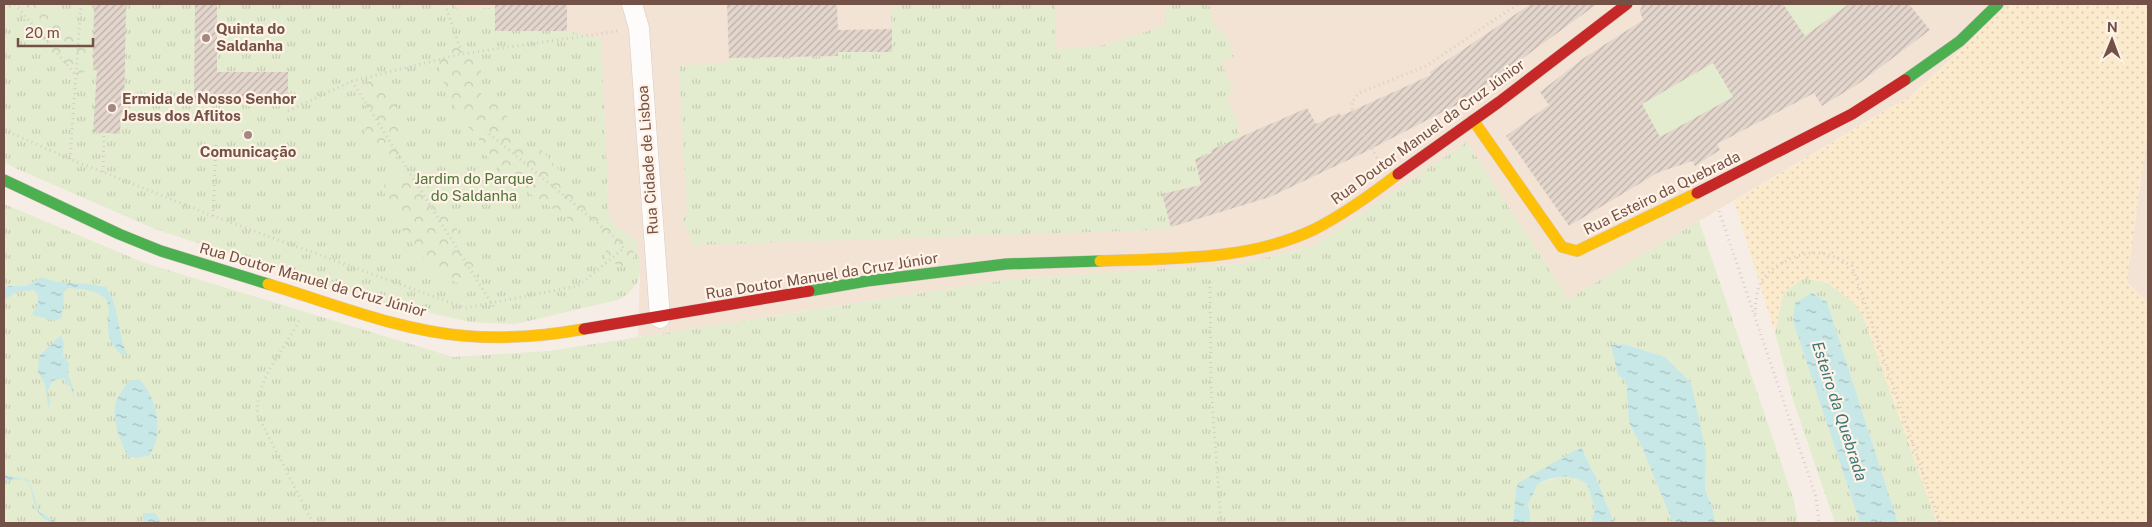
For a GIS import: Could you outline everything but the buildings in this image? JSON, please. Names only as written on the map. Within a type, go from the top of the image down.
[{"type":"main road","name":"Rua Doutor Manuel da Cruz Júnior","points":[[4,180],[102,227],[153,247],[375,318],[467,336],[550,335],[660,318],[867,281],[1006,264],[1186,258],[1258,249],[1314,229],[1360,202],[1627,4]]},
{"type":"main road","name":"Rua Esteiro da Quebrada","points":[[1473,120],[1562,247],[1577,251],[1710,187],[1852,114],[1926,67],[1960,41],[1998,4]]},
{"type":"street","name":"Rua Cidade de Lisboa","points":[[632,4],[639,28],[660,318]]},
{"type":"path","points":[[15,4],[75,74]]},
{"type":"path","points":[[70,160],[75,74],[82,4]]},
{"type":"path","points":[[444,4],[462,54]]},
{"type":"path","points":[[1390,180],[1352,113],[1352,102],[1359,93],[1426,66],[1518,4]]},
{"type":"path","points":[[288,111],[352,81],[462,54],[624,30]]},
{"type":"path","points":[[352,81],[490,303],[517,336]]},
{"type":"path","points":[[4,130],[70,160],[213,216],[465,308],[578,286],[624,248],[486,131]]},
{"type":"path","points":[[103,172],[104,132]]},
{"type":"path","points":[[213,216],[216,145]]},
{"type":"path","points":[[1710,187],[1816,497],[1819,523]]},
{"type":"path","points":[[1755,314],[1760,284],[1770,271],[1790,259],[1812,253],[1835,256],[1852,266],[1940,523]]},
{"type":"path","points":[[1210,255],[1209,342],[1221,523]]},
{"type":"path","points":[[311,298],[262,384],[256,398],[256,407],[258,416],[313,523]]},
{"type":"shaded area","points":[[455,4],[2148,4],[2148,302],[2127,282],[1896,104],[1568,299],[1467,143],[1314,246],[1240,264],[1012,279],[638,337],[640,272],[637,242],[609,220],[601,39],[495,31],[456,9]]},
{"type":"green space","name":"Jardim do Parque do Saldanha","points":[[4,4],[455,4],[457,9],[495,8],[495,31],[567,31],[601,39],[609,220],[637,242],[640,272],[638,282],[627,295],[618,300],[515,324],[470,322],[371,300],[155,229],[15,168],[4,162]]},
{"type":"green space","points":[[4,4],[45,4],[62,23],[83,35],[89,49],[87,68],[79,77],[70,78],[53,64],[48,48],[13,7],[4,13]]},
{"type":"green space","points":[[891,4],[1055,4],[1056,49],[1100,46],[1165,26],[1165,4],[1209,4],[1214,26],[1228,39],[1234,56],[1221,62],[1234,93],[1226,96],[1238,123],[1239,138],[1211,150],[1212,153],[1201,185],[1162,194],[1171,227],[1156,230],[693,245],[682,217],[687,213],[679,65],[728,64],[729,58],[838,56],[838,52],[892,52]]},
{"type":"green space","points":[[1783,4],[1862,4],[1847,16],[1841,9],[1822,23],[1864,80],[1858,84],[1834,49],[1820,58]]},
{"type":"green space","points":[[457,42],[466,46],[477,56],[481,70],[481,96],[503,109],[508,119],[509,133],[529,149],[541,149],[574,186],[633,243],[634,257],[621,267],[605,258],[606,251],[599,239],[512,182],[479,148],[479,136],[462,122],[439,72],[440,50]]},
{"type":"green space","points":[[1709,56],[1740,109],[1707,115],[1689,121],[1680,126],[1663,141],[1624,74]]},
{"type":"green space","points":[[371,76],[388,81],[403,127],[401,137],[403,146],[394,161],[389,164],[373,152],[366,139],[367,120],[364,96]]},
{"type":"green space","points":[[1467,142],[1568,299],[1699,221],[1794,501],[1798,523],[1715,523],[1712,506],[1705,490],[1706,453],[1665,357],[1624,344],[1611,345],[1626,381],[1629,423],[1641,445],[1673,523],[1614,523],[1597,480],[1581,447],[1516,489],[1513,523],[4,523],[4,204],[145,263],[453,357],[549,351],[1012,279],[1240,264],[1314,246]]},
{"type":"green space","points":[[415,174],[426,182],[436,196],[469,251],[480,278],[460,284],[435,274],[400,227],[397,216],[385,198],[384,184],[397,176]]},
{"type":"green space","points":[[1804,278],[1828,283],[1854,303],[1863,316],[1937,523],[1898,523],[1827,302],[1812,293],[1860,523],[1835,523],[1794,403],[1775,333],[1783,293]]},
{"type":"green space","points":[[1561,476],[1576,477],[1587,484],[1595,509],[1591,523],[1531,523],[1528,504],[1538,484]]},
{"type":"sand","points":[[2009,4],[2148,4],[2148,132],[2127,282],[2148,302],[2148,523],[1937,523],[1863,316],[1854,303],[1828,283],[1804,278],[1783,293],[1775,333],[1734,201],[1913,94]]},
{"type":"water","points":[[42,277],[56,282],[106,287],[114,303],[121,337],[127,354],[122,355],[112,344],[108,322],[108,303],[102,296],[90,291],[68,288],[64,292],[62,317],[56,321],[32,315],[38,300],[34,290],[17,292],[4,300],[4,286],[26,286]]},
{"type":"water","name":"Esteiro da Quebrada","points":[[1812,293],[1827,302],[1898,523],[1860,523],[1793,321],[1795,303]]},
{"type":"water","points":[[61,335],[64,343],[63,354],[69,364],[68,375],[73,388],[75,403],[71,387],[66,384],[64,378],[52,381],[47,394],[50,400],[49,411],[45,384],[38,372],[39,356]]},
{"type":"water","points":[[1624,344],[1665,357],[1691,383],[1706,453],[1705,490],[1712,506],[1715,523],[1673,523],[1641,445],[1629,423],[1626,381],[1618,375],[1611,345]]},
{"type":"water","points":[[139,379],[154,405],[158,427],[154,447],[149,456],[136,458],[128,456],[122,444],[115,422],[115,408],[117,400],[128,381]]},
{"type":"water","points":[[1581,447],[1597,480],[1614,523],[1591,523],[1595,509],[1587,484],[1575,478],[1563,476],[1538,484],[1528,504],[1531,523],[1513,523],[1518,483]]},
{"type":"water","points":[[4,475],[29,480],[39,512],[58,523],[50,522],[40,515],[36,509],[29,482],[22,479],[7,481],[4,479]]},
{"type":"water","points":[[143,513],[155,513],[161,523],[143,523]]},
{"type":"traffic: fast","points":[[1905,80],[1960,41],[1998,4]]},
{"type":"traffic: fast","points":[[4,180],[119,234],[161,251],[268,284]]},
{"type":"traffic: fast","points":[[809,291],[867,281],[1006,264],[1100,261]]},
{"type":"traffic: slow","points":[[1473,120],[1562,247],[1577,251],[1697,193]]},
{"type":"traffic: slow","points":[[1100,261],[1209,256],[1264,247],[1315,229],[1337,217],[1398,174]]},
{"type":"traffic: slow","points":[[268,284],[366,315],[441,333],[481,337],[510,337],[584,329]]},
{"type":"traffic: jam","points":[[1398,174],[1499,102],[1627,4]]},
{"type":"traffic: jam","points":[[1697,193],[1852,114],[1905,80]]},
{"type":"traffic: jam","points":[[584,329],[809,291]]},
{"type":"place","name":"Quinta do Saldanha","points":[[206,38]]},
{"type":"place","name":"Ermida de Nosso Senhor Jesus dos Aflitos","points":[[112,108]]},
{"type":"place","name":"Comunicação","points":[[248,135]]}]
